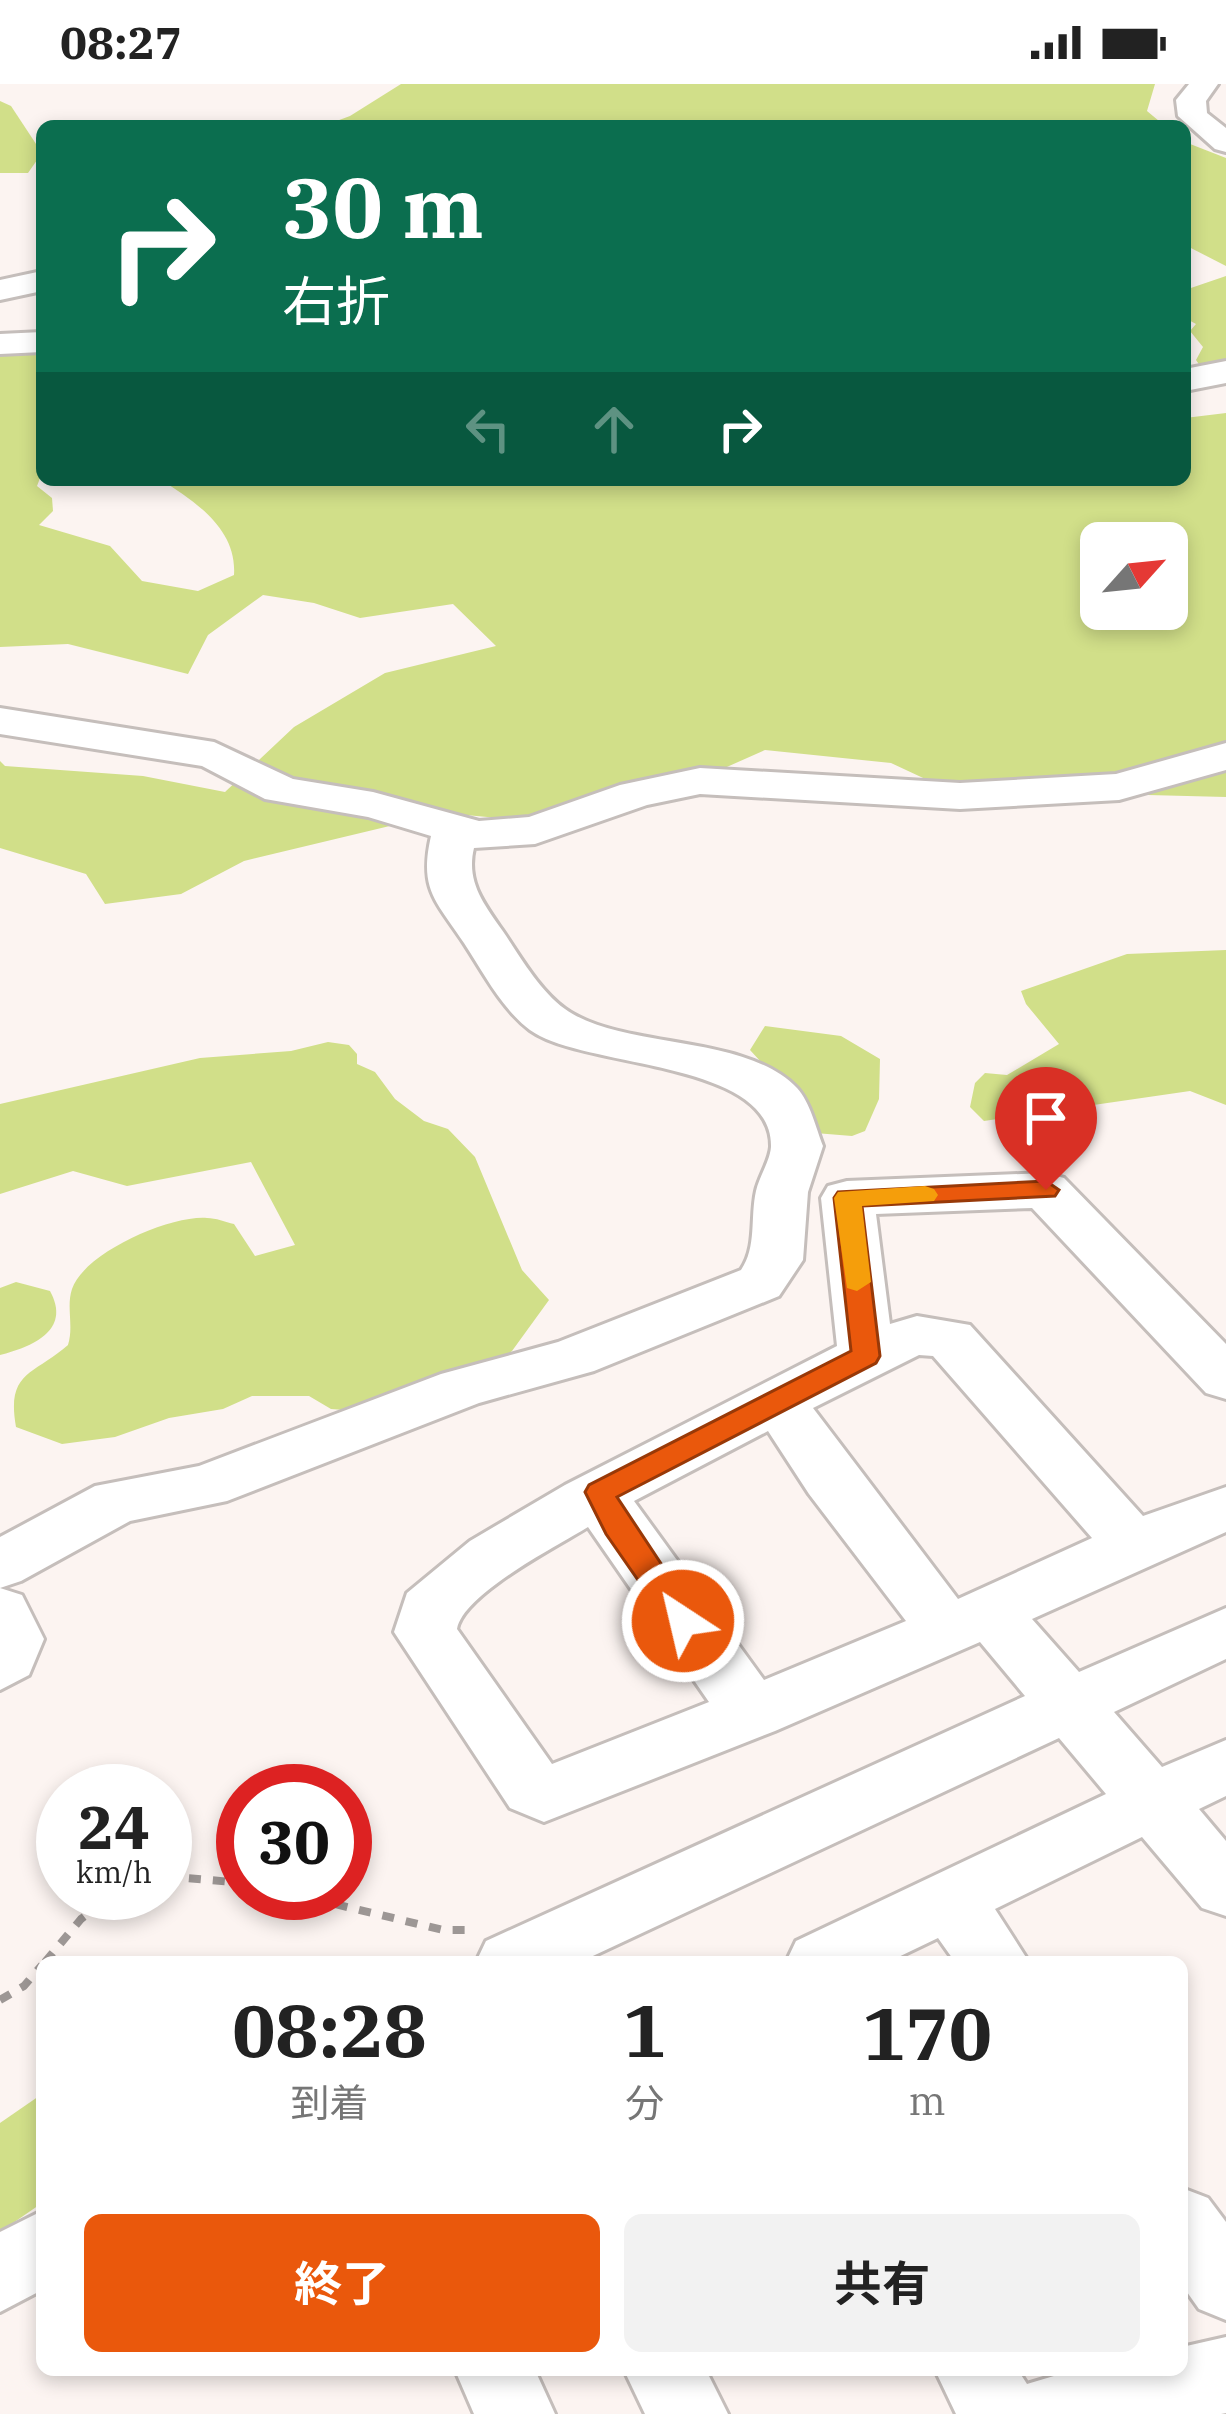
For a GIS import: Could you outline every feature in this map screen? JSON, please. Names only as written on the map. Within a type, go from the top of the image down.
[{"type":"street","points":[[1204,84],[1191,100],[1193,116],[1226,143]]},
{"type":"street","points":[[1193,116],[1226,90]]},
{"type":"street","points":[[0,290],[36,282]]},
{"type":"street","points":[[0,344],[36,342]]},
{"type":"street","points":[[1191,379],[1226,371]]},
{"type":"street","points":[[1191,401],[1226,396]]},
{"type":"street","points":[[0,721],[214,755],[281,790],[373,805],[455,831],[502,836],[535,830],[636,794],[700,781],[960,796],[1006,794],[1119,787],[1226,756]]},
{"type":"street","points":[[0,1565],[116,1501],[206,1486],[461,1388],[574,1357],[656,1326],[760,1283],[776,1259],[782,1192],[797,1146],[779,1100],[756,1082],[703,1063],[573,1032],[547,1019],[517,987],[458,898],[446,870],[455,831]]},
{"type":"street","points":[[866,1356],[847,1198],[1046,1190],[1226,1379]]},
{"type":"street","points":[[1133,1544],[950,1339],[917,1335],[866,1356],[600,1492],[491,1557],[429,1610],[425,1632],[533,1789],[544,1795],[752,1713],[1133,1544],[1226,1509]]},
{"type":"street","points":[[778,1401],[830,1479],[968,1621],[1072,1706],[1226,1888]]},
{"type":"street","points":[[600,1492],[629,1544],[752,1713]]},
{"type":"street","points":[[0,1612],[14,1632],[14,1647],[0,1665]]},
{"type":"street","points":[[497,1946],[1072,1706],[1226,1632]]},
{"type":"street","points":[[834,1956],[1226,1766]]},
{"type":"street","points":[[951,1902],[990,1956]]},
{"type":"street","points":[[1188,2231],[1226,2284]]},
{"type":"street","points":[[0,2276],[36,2250]]},
{"type":"street","points":[[1049,2414],[1226,2375]]},
{"type":"street","points":[[497,2376],[515,2414]]},
{"type":"street","points":[[666,2376],[688,2414]]},
{"type":"street","points":[[978,2376],[1000,2414]]},
{"type":"path","points":[[372,1913],[497,1946]]},
{"type":"path","points":[[50,1956],[79,1920]]},
{"type":"path","points":[[0,2000],[24,1986],[36,1972]]},
{"type":"green space","points":[[401,84],[1155,84],[1147,111],[1158,120],[339,120]]},
{"type":"green space","points":[[0,101],[11,106],[36,144],[36,162],[28,173],[0,173]]},
{"type":"green space","points":[[1191,144],[1226,158],[1226,266],[1191,248]]},
{"type":"green space","points":[[1226,276],[1226,382],[1207,376],[1196,360],[1203,347],[1191,332],[1196,324],[1191,321],[1191,288]]},
{"type":"green space","points":[[36,348],[36,486],[52,498],[53,511],[39,525],[110,546],[142,581],[198,591],[234,575],[229,544],[212,518],[169,486],[1191,486],[1191,417],[1226,413],[1226,797],[1148,795],[1064,784],[936,784],[891,763],[765,750],[637,807],[509,819],[444,813],[244,861],[181,894],[105,904],[86,874],[0,848],[0,761],[5,766],[143,776],[225,792],[294,727],[385,673],[496,646],[453,604],[360,618],[314,603],[263,595],[208,635],[188,674],[68,644],[0,647],[0,351]]},
{"type":"green space","points":[[1226,950],[1226,1105],[1190,1091],[984,1121],[970,1107],[975,1083],[985,1073],[1007,1075],[1059,1044],[1021,991],[1127,954]]},
{"type":"green space","points":[[765,1026],[841,1036],[880,1059],[879,1099],[865,1131],[852,1136],[815,1133],[805,1110],[750,1050]]},
{"type":"green space","points":[[328,1042],[349,1045],[357,1054],[357,1064],[375,1072],[395,1099],[424,1121],[448,1129],[475,1157],[522,1270],[549,1300],[512,1351],[492,1366],[357,1411],[331,1409],[309,1396],[252,1396],[223,1409],[169,1418],[115,1437],[62,1444],[16,1427],[19,1384],[68,1345],[72,1289],[80,1275],[110,1250],[172,1223],[207,1218],[234,1224],[255,1256],[295,1245],[251,1162],[127,1186],[73,1171],[0,1194],[0,1104],[200,1058],[291,1051]]},
{"type":"green space","points":[[16,1282],[50,1291],[56,1317],[35,1342],[0,1355],[0,1288]]},
{"type":"green space","points":[[36,2098],[36,2207],[0,2232],[0,2123]]},
{"type":"slow traffic","points":[[857,1282],[847,1198],[925,1195]]},
{"type":"route","points":[[683,1621],[617,1526],[600,1492],[866,1356],[847,1198],[1046,1190]]}]
